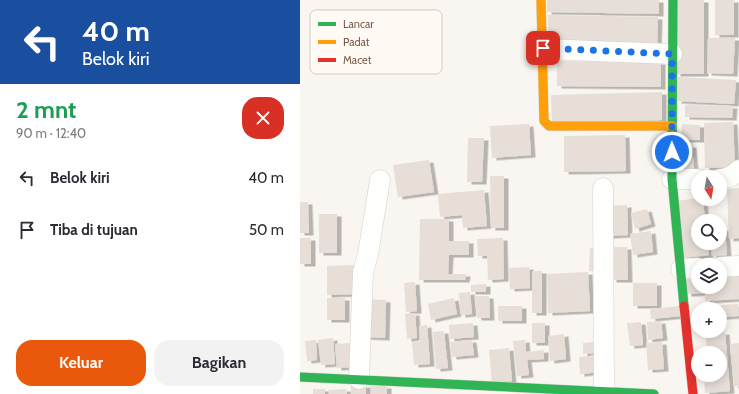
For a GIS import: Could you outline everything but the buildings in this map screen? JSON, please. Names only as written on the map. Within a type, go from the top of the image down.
[{"type":"street","points":[[541,0],[544,121],[546,124],[549,126],[672,126]]},
{"type":"street","points":[[673,0],[672,179],[689,268],[693,394]]},
{"type":"street","points":[[543,48],[672,54]]},
{"type":"street","points":[[727,177],[739,170]]},
{"type":"street","points":[[672,179],[691,179]]},
{"type":"street","points":[[359,380],[363,272],[368,254],[380,180]]},
{"type":"street","points":[[603,188],[604,391]]},
{"type":"street","points":[[727,267],[739,266]]},
{"type":"street","points":[[300,377],[654,394]]},
{"type":"traffic: fast","points":[[673,0],[672,179],[684,306]]},
{"type":"traffic: fast","points":[[300,377],[654,394]]},
{"type":"traffic: slow","points":[[541,0],[544,121],[549,126],[672,126]]},
{"type":"traffic: jam","points":[[684,306],[693,394]]},
{"type":"route","points":[[543,48],[672,54],[672,152]]}]
